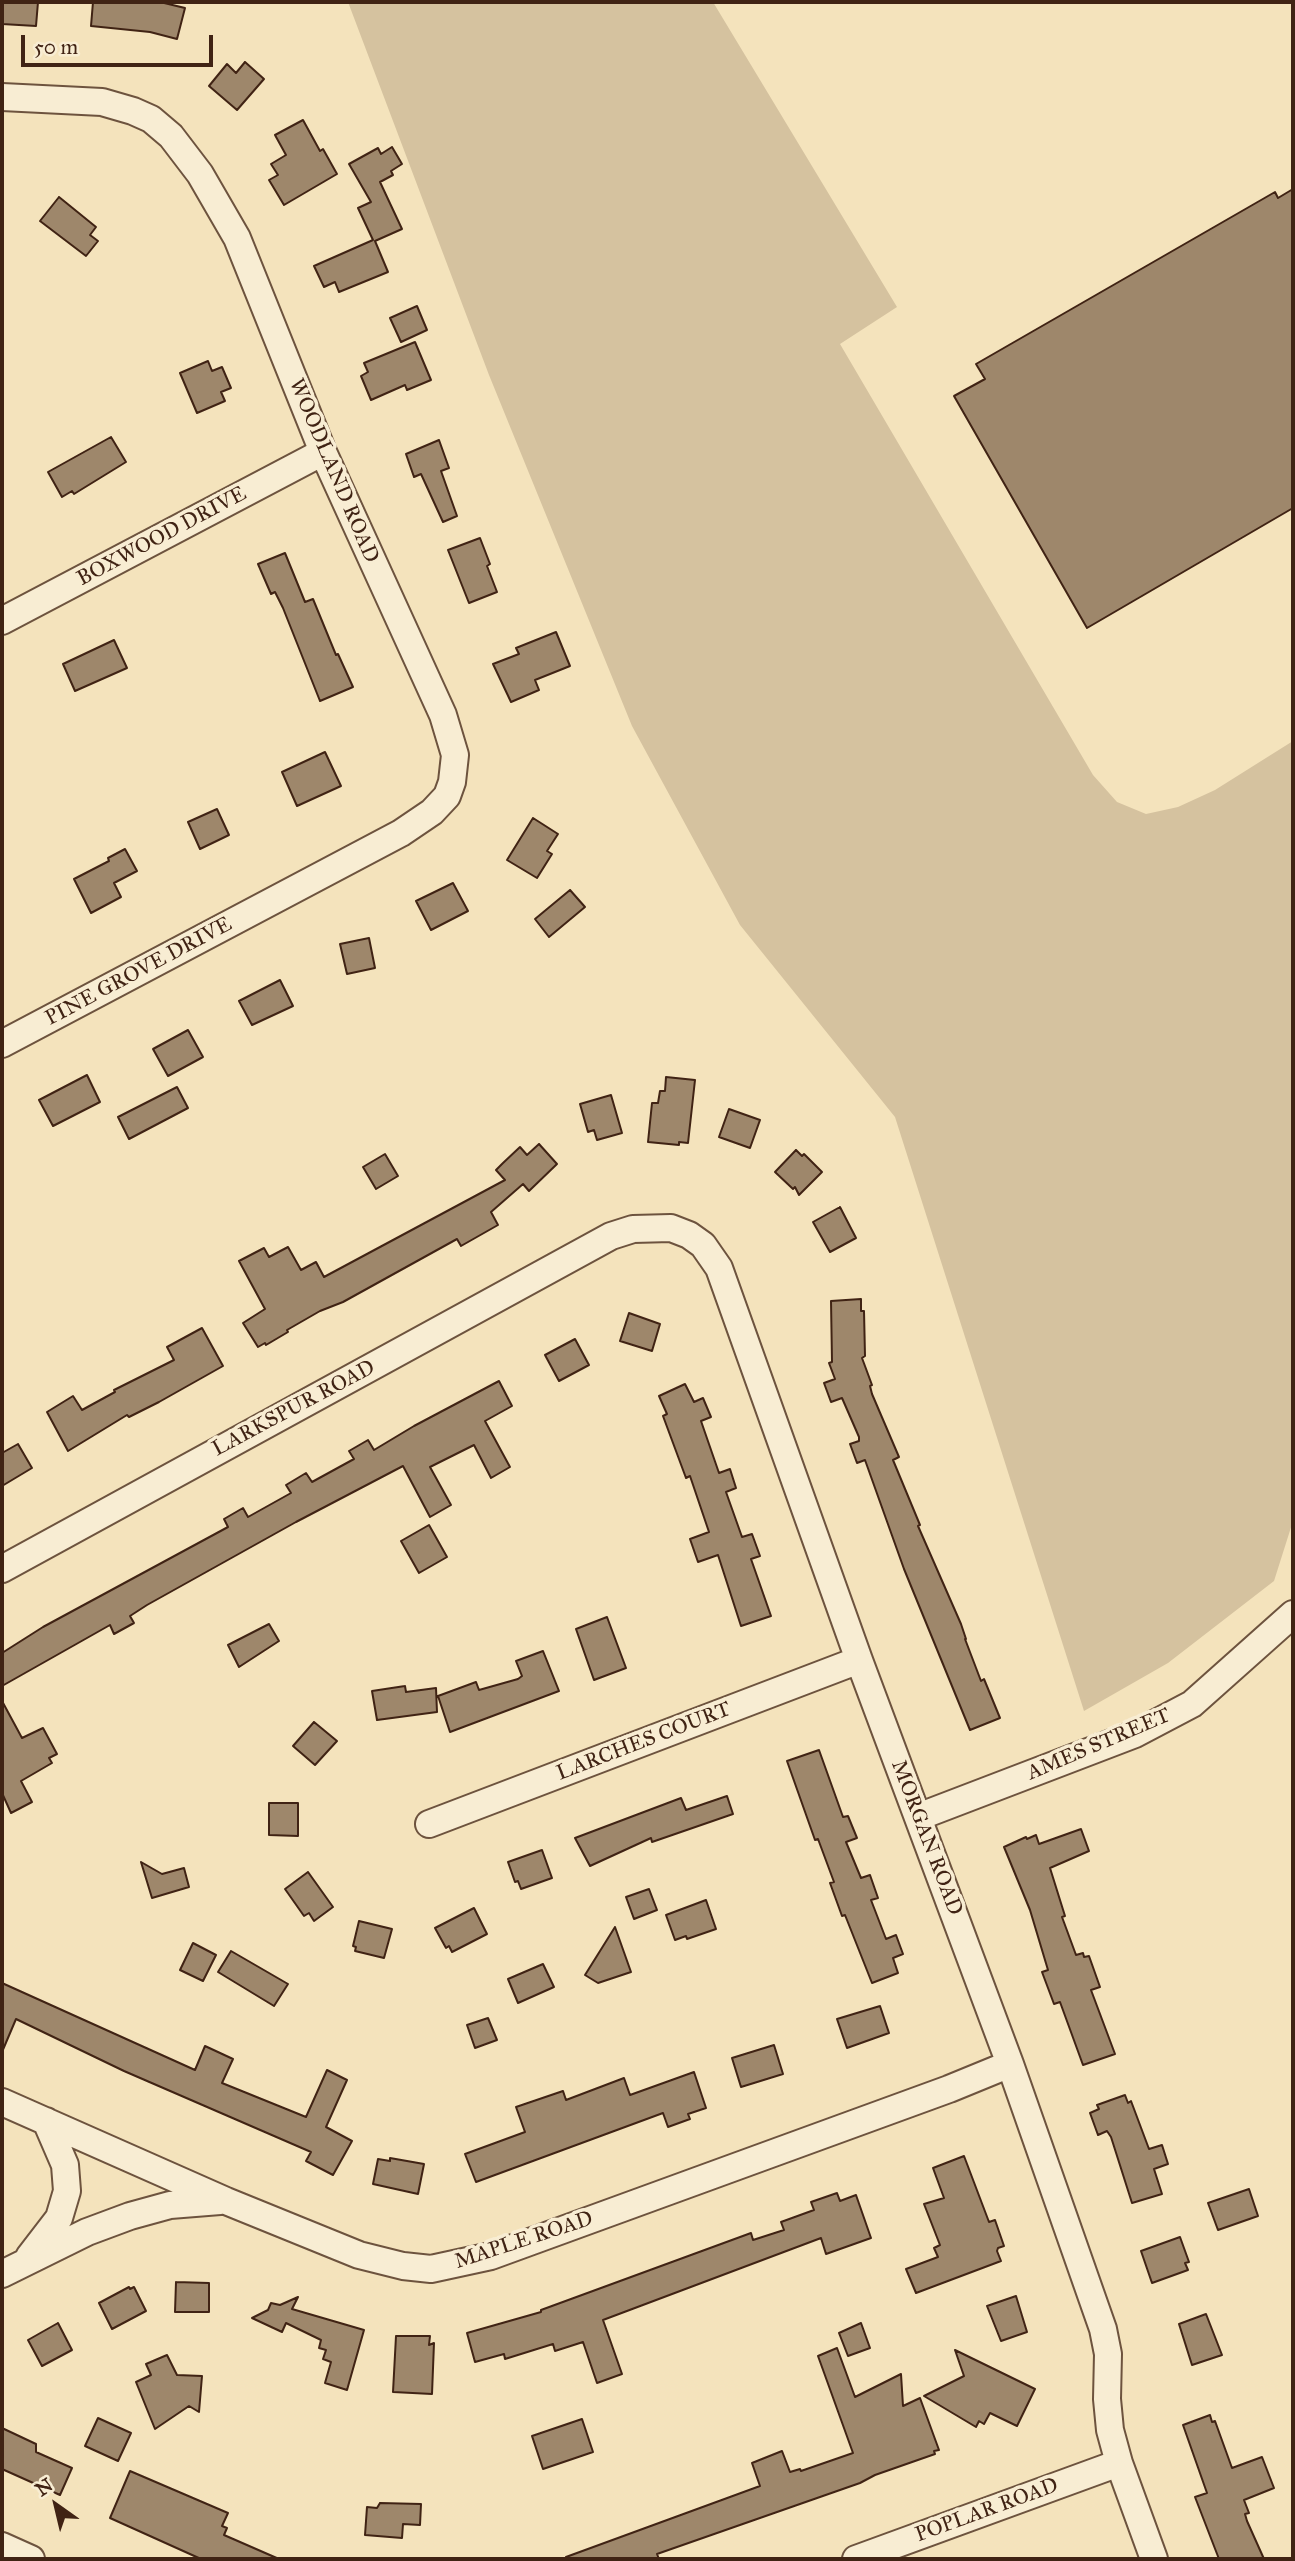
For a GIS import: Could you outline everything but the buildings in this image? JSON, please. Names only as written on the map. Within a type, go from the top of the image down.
[{"type":"street","name":"WOODLAND ROAD","points":[[2,97],[102,102],[151,119],[171,136],[200,174],[237,238],[323,452],[443,715],[455,755],[452,782],[447,796],[432,812],[401,833],[277,900]]},
{"type":"street","name":"BOXWOOD DRIVE","points":[[2,621],[323,452]]},
{"type":"street","name":"PINE GROVE DRIVE","points":[[2,1044],[277,900]]},
{"type":"street","name":"MORGAN ROAD","points":[[586,1249],[611,1236],[633,1229],[671,1228],[703,1245],[714,1257],[859,1660],[1010,2064],[1102,2329],[1108,2354],[1107,2399],[1110,2430],[1119,2463],[1154,2559]]},
{"type":"street","name":"LARKSPUR ROAD","points":[[2,1569],[586,1249]]},
{"type":"street","name":"AMES STREET","points":[[918,1817],[1135,1734],[1192,1704],[1293,1614]]},
{"type":"street","name":"LARCHES COURT","points":[[429,1824],[859,1660]]},
{"type":"street","name":"MAPLE ROAD","points":[[2,2102],[226,2201],[359,2255],[403,2266],[431,2269],[491,2256],[949,2089],[1010,2064]]},
{"type":"street","points":[[26,2261],[59,2218],[66,2191],[65,2165],[46,2121]]},
{"type":"street","points":[[2,2274],[87,2232],[130,2216],[170,2205],[226,2201]]},
{"type":"street","name":"POPLAR ROAD","points":[[856,2559],[1119,2463]]},
{"type":"street","points":[[2,2546],[31,2559]]},
{"type":"shaded area","points":[[348,2],[713,2],[897,307],[840,344],[1093,775],[1117,802],[1146,814],[1178,807],[1215,790],[1293,741],[1293,1521],[1274,1581],[1168,1663],[1084,1711],[895,1117],[740,925],[632,726],[489,375]]}]
